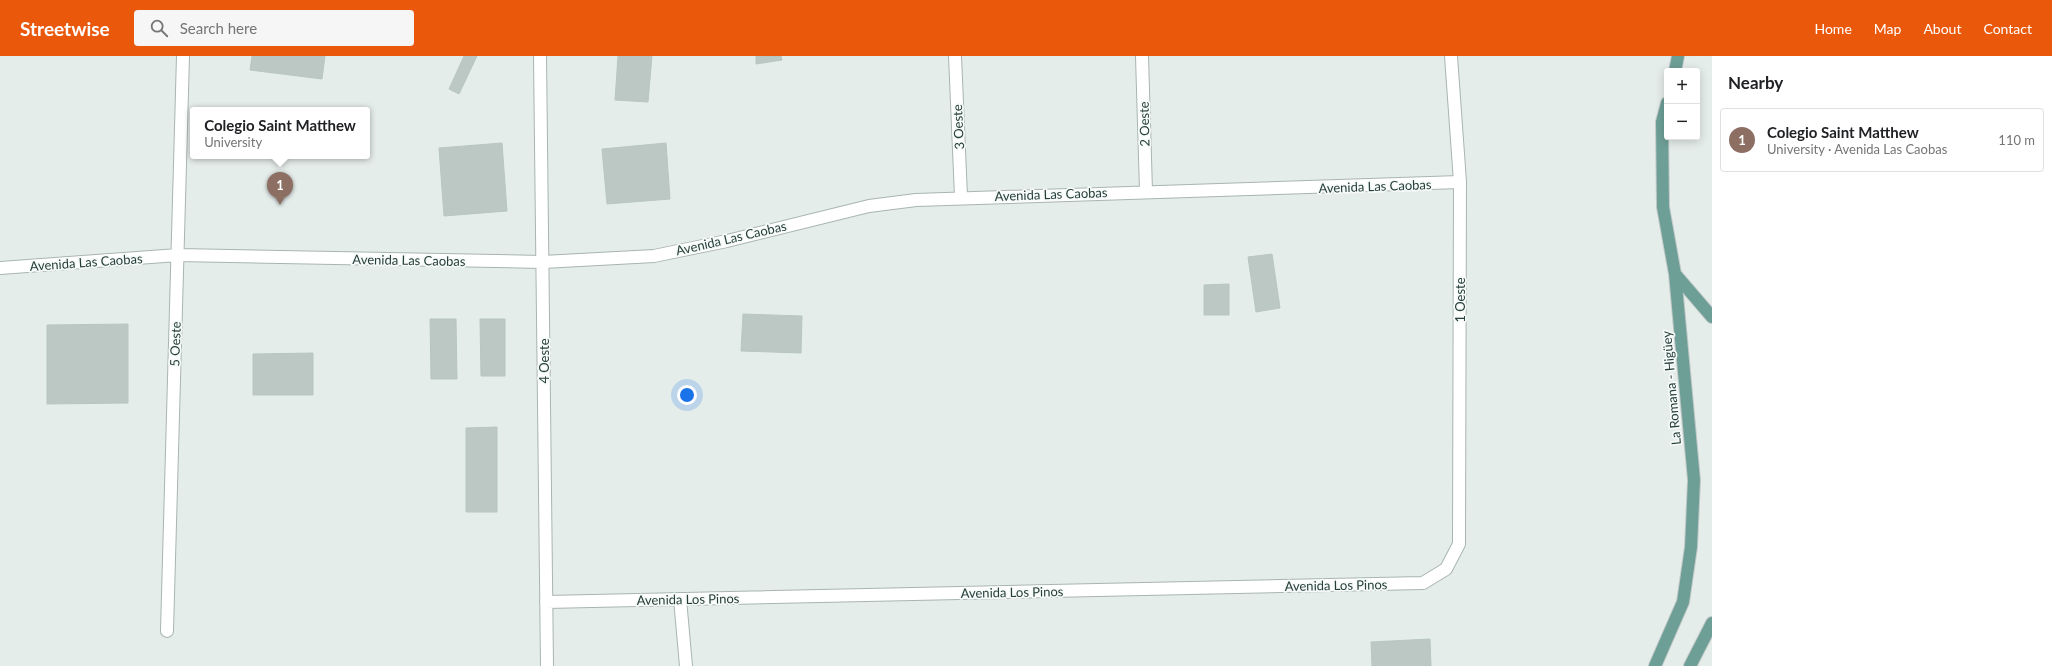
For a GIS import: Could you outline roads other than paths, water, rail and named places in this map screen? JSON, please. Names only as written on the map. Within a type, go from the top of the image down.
[{"type":"main road","points":[[1676,68],[1678,56]]},
{"type":"main road","name":"La Romana - Higüey","points":[[1655,666],[1682,602],[1691,540],[1694,480],[1675,274],[1663,206],[1662,122],[1667,104]]},
{"type":"main road","points":[[1675,274],[1712,318]]},
{"type":"main road","points":[[1690,666],[1712,623]]},
{"type":"street","name":"5 Oeste","points":[[167,631],[183,56]]},
{"type":"street","name":"4 Oeste","points":[[540,56],[546,666]]},
{"type":"street","name":"3 Oeste","points":[[955,56],[961,197]]},
{"type":"street","name":"2 Oeste","points":[[1142,56],[1146,191]]},
{"type":"street","name":"1 Oeste","points":[[1451,56],[1460,182],[1459,544]]},
{"type":"street","name":"Avenida Las Caobas","points":[[0,268],[178,256],[543,262],[654,256],[727,241],[868,206],[916,200],[961,197],[1411,185],[1460,182]]},
{"type":"street","name":"Avenida Los Pinos","points":[[546,602],[1423,583],[1446,569],[1459,544]]},
{"type":"street","points":[[680,599],[686,666]]},
{"type":"place","name":"Colegio Saint Matthew","points":[[280,205]]}]
